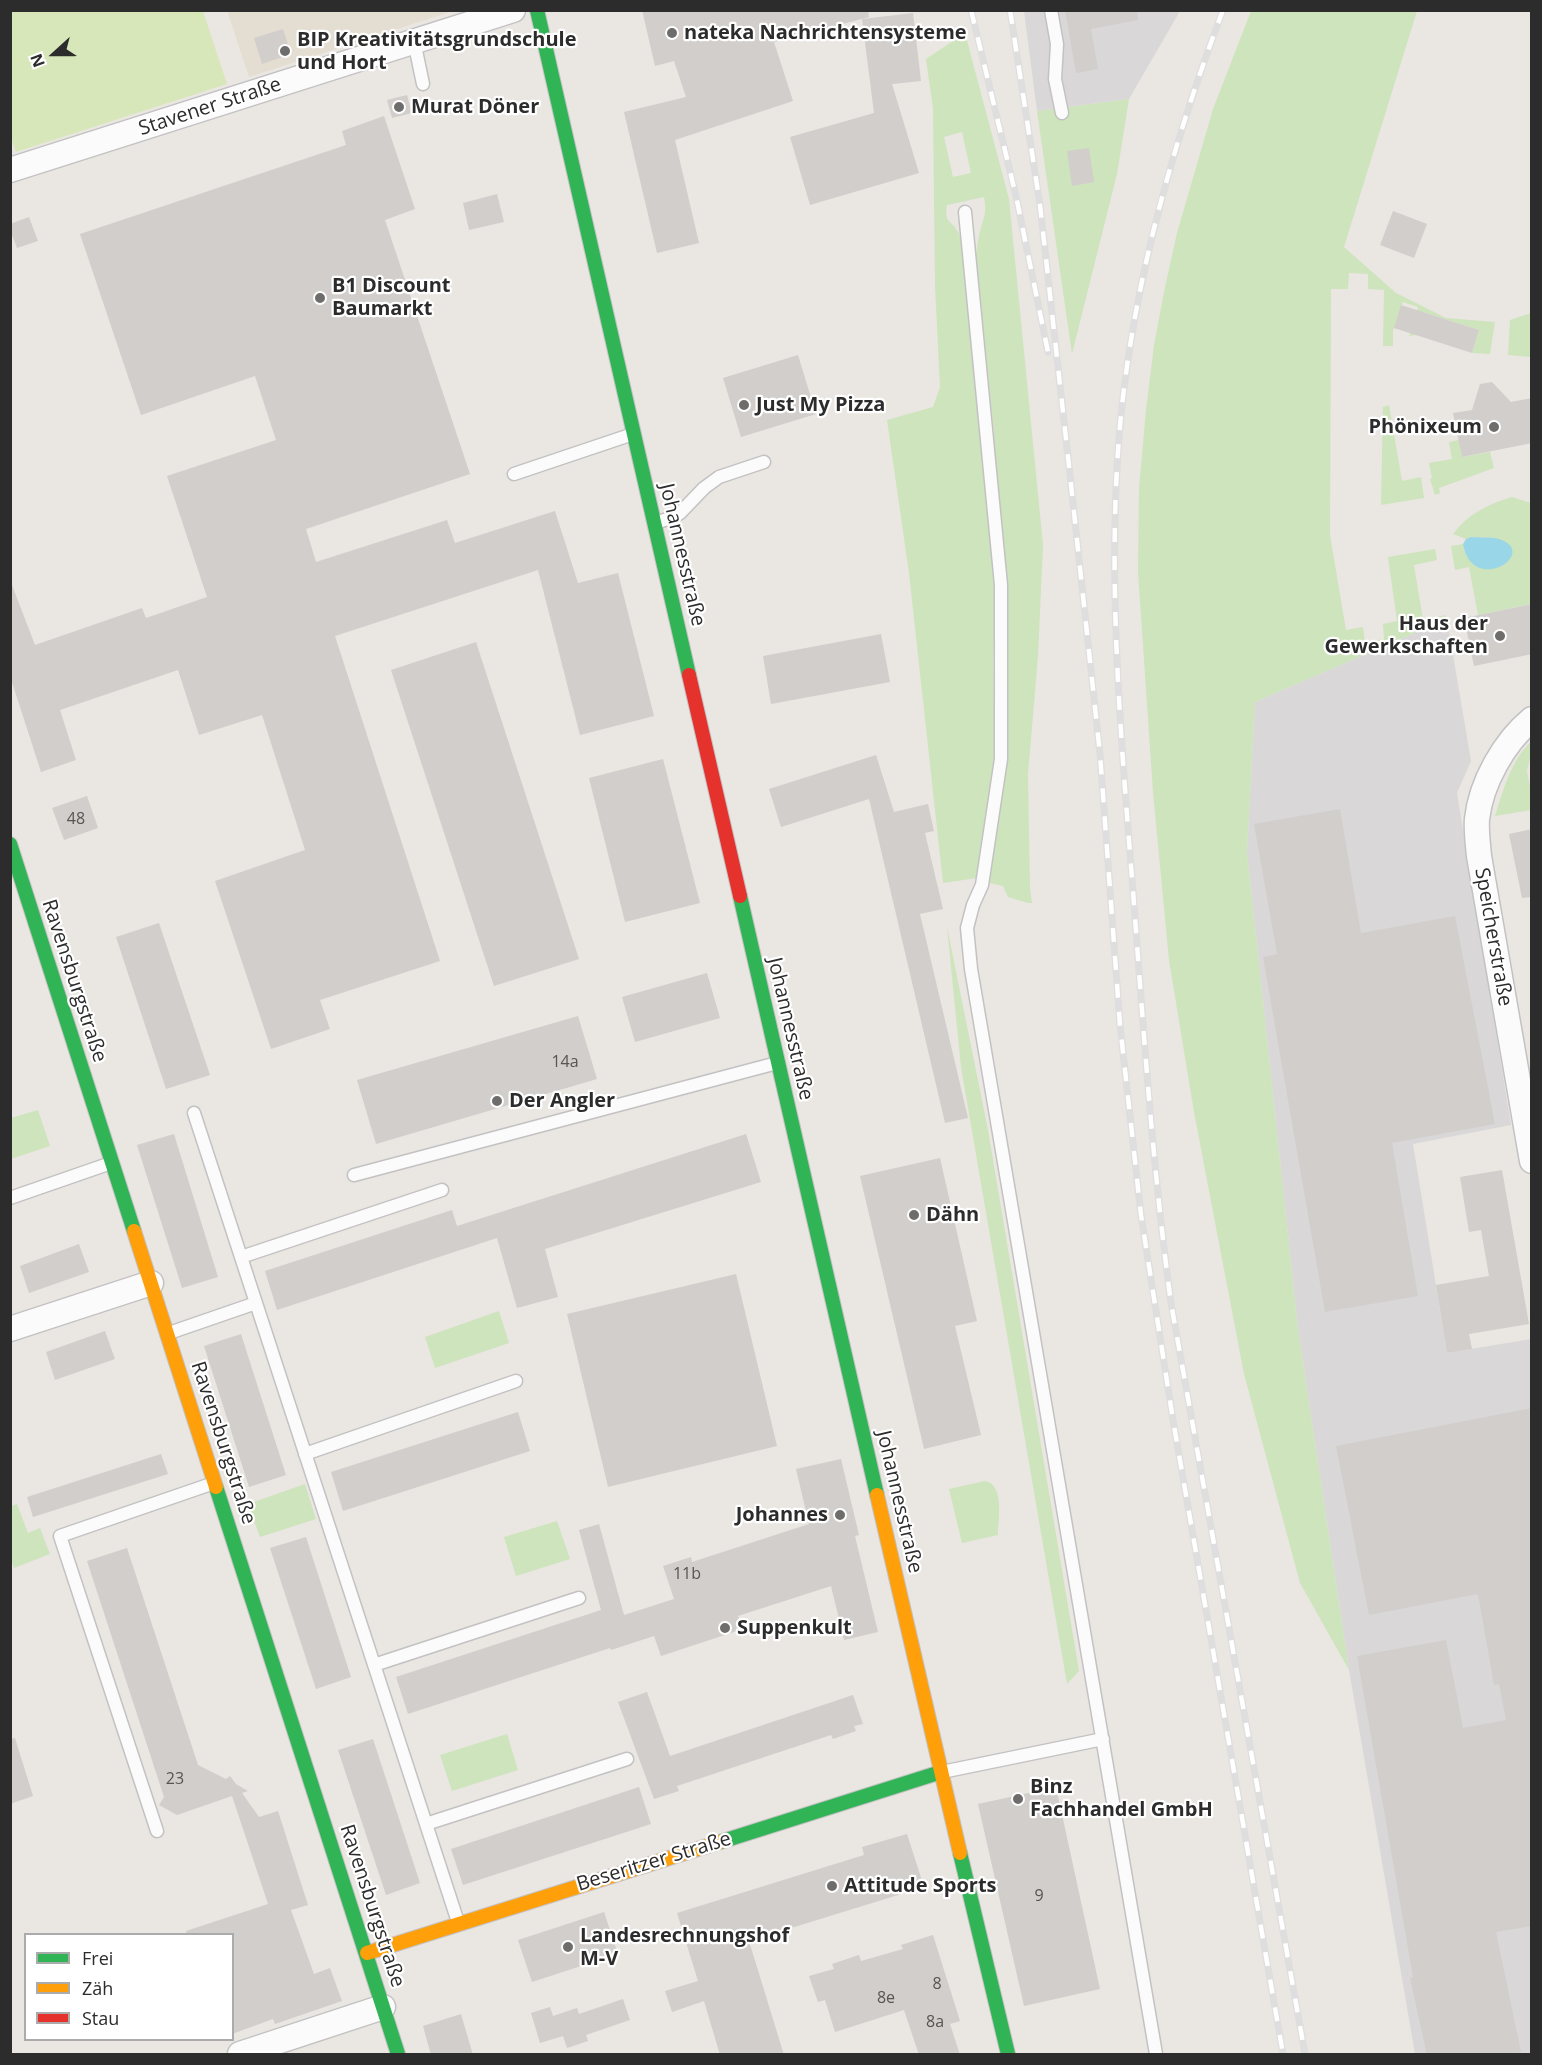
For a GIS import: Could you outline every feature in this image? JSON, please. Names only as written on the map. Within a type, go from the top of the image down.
[{"type":"main road","name":"Johannesstraße","points":[[537,10],[940,1772],[1008,2055]]},
{"type":"main road","name":"Ravensburgstraße","points":[[10,844],[398,2055]]},
{"type":"main road","name":"Beseritzer Straße","points":[[367,1953],[940,1772]]},
{"type":"street","name":"Stavener Straße","points":[[10,170],[513,10]]},
{"type":"street","name":"Speicherstraße","points":[[1528,722],[1508,745],[1487,782],[1477,820],[1479,856],[1532,1161]]},
{"type":"street","points":[[10,1329],[151,1283]]},
{"type":"street","points":[[240,2055],[383,2007]]},
{"type":"lane","points":[[1051,10],[1057,44],[1055,79],[1062,113]]},
{"type":"lane","points":[[414,41],[423,84]]},
{"type":"lane","points":[[965,212],[1001,585],[1001,759],[982,885],[973,905],[967,928],[971,969],[1156,2055]]},
{"type":"lane","points":[[514,474],[634,434]]},
{"type":"lane","points":[[654,523],[680,513],[704,488],[719,477],[764,462]]},
{"type":"lane","points":[[354,1175],[778,1063]]},
{"type":"lane","points":[[194,1113],[458,1924]]},
{"type":"lane","points":[[10,1198],[112,1163]]},
{"type":"lane","points":[[241,1257],[442,1190]]},
{"type":"lane","points":[[167,1334],[256,1304]]},
{"type":"lane","points":[[305,1454],[516,1381]]},
{"type":"lane","points":[[156,1831],[60,1536],[215,1482]]},
{"type":"lane","points":[[374,1665],[579,1598]]},
{"type":"lane","points":[[940,1772],[1102,1739]]},
{"type":"lane","points":[[426,1824],[627,1759]]},
{"type":"shaded area","name":"BIP Kreativitätsgrundschule und Hort","points":[[227,10],[453,11],[249,77]]},
{"type":"shaded area","points":[[1024,11],[1180,11],[1129,99],[1037,111]]},
{"type":"shaded area","points":[[1447,619],[1471,761],[1457,793],[1511,1125],[1413,1144],[1447,1353],[1531,1339],[1531,2054],[1415,2054],[1349,1670],[1298,1329],[1247,852],[1255,702]]},
{"type":"green space","points":[[10,11],[203,11],[227,84],[16,152],[10,136]]},
{"type":"green space","points":[[1251,11],[1417,11],[1344,247],[1396,293],[1446,318],[1495,322],[1490,354],[1472,353],[1479,330],[1423,312],[1416,335],[1409,336],[1418,307],[1403,302],[1393,331],[1393,346],[1383,346],[1384,290],[1368,289],[1368,274],[1349,273],[1348,289],[1331,289],[1330,535],[1346,630],[1363,627],[1365,642],[1384,639],[1383,624],[1397,621],[1388,557],[1435,549],[1437,560],[1414,565],[1423,620],[1446,615],[1447,619],[1255,702],[1247,852],[1298,1329],[1349,1670],[1300,1583],[1244,1374],[1194,1112],[1169,960],[1153,792],[1138,572],[1139,488],[1146,410],[1154,345],[1164,292],[1177,233],[1213,109]]},
{"type":"green space","points":[[965,33],[1009,199],[1043,545],[1038,656],[1028,774],[1032,903],[1008,897],[1003,886],[990,883],[1006,759],[993,456],[994,433],[976,256],[985,214],[984,197],[947,205],[946,211],[947,218],[959,234],[963,252],[996,591],[993,661],[995,759],[981,874],[977,878],[943,883],[909,573],[887,420],[933,407],[940,387],[935,286],[933,108],[926,59]],"holes":[[[962,132],[971,173],[953,177],[944,137]]]},
{"type":"green space","points":[[1129,99],[1117,174],[1072,354],[1037,111]]},
{"type":"green space","points":[[1531,313],[1531,357],[1508,355],[1510,320]]},
{"type":"green space","points":[[1389,405],[1402,481],[1421,477],[1424,498],[1381,505],[1383,407]]},
{"type":"green space","points":[[1459,440],[1462,457],[1490,452],[1494,468],[1439,488],[1440,493],[1435,495],[1430,479],[1432,478],[1429,463],[1452,459],[1449,442]]},
{"type":"green space","points":[[1512,497],[1531,503],[1531,604],[1478,615],[1469,567],[1455,570],[1451,546],[1463,544],[1465,553],[1496,538],[1471,537],[1466,539],[1453,534],[1479,511]]},
{"type":"green space","points":[[1531,742],[1527,771],[1531,792],[1531,810],[1495,816],[1513,767]]},
{"type":"green space","points":[[947,927],[988,1130],[1079,1671],[1067,1684],[961,1067]]},
{"type":"green space","points":[[38,1110],[50,1146],[11,1159],[11,1118]]},
{"type":"green space","points":[[499,1311],[509,1343],[435,1368],[425,1337]]},
{"type":"green space","points":[[985,1481],[991,1484],[998,1496],[998,1535],[962,1543],[949,1489]]},
{"type":"green space","points":[[305,1484],[316,1519],[260,1537],[248,1504]]},
{"type":"green space","points":[[17,1504],[28,1533],[40,1528],[50,1554],[14,1568],[11,1560],[11,1506]]},
{"type":"green space","points":[[557,1521],[570,1559],[516,1576],[504,1537]]},
{"type":"green space","points":[[507,1734],[518,1770],[452,1791],[440,1755]]},
{"type":"water","points":[[1471,537],[1501,539],[1512,548],[1512,555],[1507,562],[1498,567],[1488,569],[1478,567],[1469,559],[1463,544]]},
{"type":"building","points":[[642,10],[868,10],[869,17],[774,42],[793,101],[675,140],[699,243],[657,253],[624,112],[686,97],[674,61],[655,66]]},
{"type":"building","points":[[1065,10],[1137,10],[1138,20],[1091,29],[1098,69],[1076,73]]},
{"type":"building","points":[[913,13],[921,81],[892,84],[919,173],[810,205],[790,137],[874,113],[862,19]]},
{"type":"building","points":[[283,29],[291,54],[262,64],[254,38]]},
{"type":"building","name":"Murat Döner","points":[[407,95],[412,113],[392,118],[387,100]]},
{"type":"building","points":[[384,116],[415,209],[385,220],[470,474],[306,529],[316,562],[447,520],[455,543],[555,511],[578,583],[618,573],[654,716],[580,735],[538,570],[335,636],[440,961],[320,1000],[330,1029],[271,1049],[215,881],[305,850],[262,715],[199,735],[178,670],[60,710],[76,760],[41,772],[10,676],[10,586],[12,585],[35,645],[142,608],[146,618],[207,597],[167,476],[276,440],[255,376],[141,415],[80,234],[346,145],[342,131]]},
{"type":"building","points":[[1089,148],[1094,182],[1072,186],[1067,151]]},
{"type":"building","points":[[497,194],[504,222],[469,230],[463,203]]},
{"type":"building","points":[[1393,211],[1427,224],[1414,258],[1380,245]]},
{"type":"building","points":[[29,217],[38,241],[17,248],[10,224]]},
{"type":"building","points":[[1401,305],[1479,330],[1472,353],[1394,328]]},
{"type":"building","points":[[798,355],[816,414],[741,437],[723,378]]},
{"type":"building","name":"Phönixeum","points":[[1492,382],[1511,402],[1532,398],[1532,443],[1462,457],[1453,413],[1472,410],[1480,384]]},
{"type":"building","name":"Haus der Gewerkschaften","points":[[1532,604],[1532,654],[1474,666],[1464,618]]},
{"type":"building","points":[[881,634],[890,682],[771,704],[763,656]]},
{"type":"building","points":[[476,642],[579,959],[494,986],[391,670]]},
{"type":"building","points":[[876,755],[894,812],[928,804],[934,831],[925,833],[943,909],[920,914],[968,1118],[945,1123],[869,799],[781,827],[769,789]]},
{"type":"building","points":[[663,759],[700,903],[625,922],[589,778]]},
{"type":"building","points":[[87,796],[98,828],[64,840],[52,808]]},
{"type":"building","points":[[1340,809],[1361,933],[1455,916],[1495,1124],[1392,1143],[1418,1296],[1325,1312],[1263,957],[1277,954],[1254,824]]},
{"type":"building","points":[[1532,829],[1532,897],[1522,898],[1509,834]]},
{"type":"building","points":[[159,923],[210,1075],[166,1089],[116,937]]},
{"type":"building","points":[[707,973],[720,1018],[635,1042],[622,997]]},
{"type":"building","points":[[578,1016],[597,1079],[376,1144],[357,1080]]},
{"type":"building","points":[[174,1134],[218,1277],[182,1288],[137,1145]]},
{"type":"building","points":[[746,1134],[761,1182],[545,1249],[558,1297],[517,1308],[497,1238],[277,1310],[265,1271],[452,1210],[457,1226]]},
{"type":"building","points":[[940,1158],[977,1321],[955,1326],[981,1435],[924,1449],[860,1176]]},
{"type":"building","points":[[1502,1170],[1529,1324],[1469,1334],[1472,1349],[1447,1353],[1436,1285],[1489,1276],[1481,1230],[1469,1232],[1460,1177]]},
{"type":"building","points":[[79,1244],[89,1272],[29,1293],[20,1266]]},
{"type":"building","points":[[736,1274],[777,1446],[608,1487],[567,1314]]},
{"type":"building","points":[[105,1331],[115,1359],[55,1380],[46,1352]]},
{"type":"building","points":[[241,1334],[286,1475],[249,1487],[204,1346]]},
{"type":"building","points":[[1532,1408],[1532,1926],[1496,1932],[1521,2052],[1510,2055],[1427,2055],[1410,1978],[1413,1977],[1357,1656],[1446,1640],[1463,1728],[1506,1720],[1499,1684],[1494,1685],[1478,1594],[1369,1615],[1336,1446]]},
{"type":"building","points":[[518,1412],[530,1451],[343,1511],[331,1472]]},
{"type":"building","points":[[161,1454],[168,1474],[33,1517],[27,1497]]},
{"type":"building","points":[[841,1459],[859,1535],[855,1536],[878,1632],[844,1640],[831,1586],[738,1616],[743,1629],[661,1656],[654,1636],[611,1650],[610,1648],[408,1714],[396,1677],[601,1610],[579,1530],[599,1524],[624,1615],[674,1599],[663,1566],[691,1557],[692,1562],[809,1524],[796,1469]]},
{"type":"building","points":[[306,1537],[351,1677],[316,1689],[270,1548]]},
{"type":"building","points":[[127,1548],[198,1765],[226,1779],[230,1776],[236,1784],[248,1791],[242,1793],[259,1817],[278,1811],[308,1905],[291,1910],[314,1974],[330,1968],[342,2001],[275,2024],[273,2019],[234,2033],[234,1933],[186,1933],[186,1931],[268,1904],[232,1796],[177,1815],[159,1805],[164,1797],[87,1561]]},
{"type":"building","points":[[647,1692],[670,1756],[853,1695],[863,1724],[854,1726],[856,1731],[833,1739],[831,1735],[677,1786],[679,1791],[654,1799],[618,1702]]},
{"type":"building","points":[[15,1738],[33,1796],[10,1804],[10,1739]]},
{"type":"building","points":[[373,1739],[420,1883],[386,1895],[338,1750]]},
{"type":"building","points":[[639,1787],[651,1824],[463,1885],[451,1849]]},
{"type":"building","points":[[1056,1787],[1100,1989],[1024,2006],[978,1804]]},
{"type":"building","points":[[907,1834],[924,1887],[749,1941],[784,2055],[720,2055],[704,2001],[672,2012],[665,1991],[698,1981],[677,1913],[864,1855],[862,1847]]},
{"type":"building","name":"Landesrechnungshof M-V","points":[[604,1912],[618,1954],[532,1982],[518,1940]]},
{"type":"building","points":[[933,1935],[960,2021],[950,2024],[960,2055],[919,2055],[904,2010],[835,2032],[825,2000],[818,2002],[809,1976],[834,1969],[832,1964],[859,1955],[861,1961],[903,1949],[901,1945]]},
{"type":"building","points":[[623,1999],[630,2020],[586,2035],[588,2041],[567,2048],[563,2036],[540,2043],[531,2013],[550,2007],[553,2016],[577,2008],[579,2014]]},
{"type":"building","points":[[461,2014],[473,2055],[431,2055],[423,2026]]},
{"type":"railway","points":[[971,10],[1016,196],[1048,352]]},
{"type":"railway","points":[[1010,10],[1040,205],[1070,475],[1100,754],[1120,1025],[1141,1215],[1173,1420],[1283,2054]]},
{"type":"railway","points":[[1223,10],[1170,167],[1143,274],[1133,328],[1119,437],[1115,612],[1125,788],[1150,1104],[1171,1303],[1305,2054]]},
{"type":"traffic: fast","points":[[537,10],[689,675]]},
{"type":"traffic: fast","points":[[10,844],[134,1231]]},
{"type":"traffic: fast","points":[[740,896],[877,1495]]},
{"type":"traffic: fast","points":[[216,1487],[398,2054]]},
{"type":"traffic: fast","points":[[720,1842],[941,1772]]},
{"type":"traffic: fast","points":[[960,1853],[1008,2054]]},
{"type":"traffic: slow","points":[[134,1231],[216,1487]]},
{"type":"traffic: slow","points":[[877,1495],[960,1853]]},
{"type":"traffic: slow","points":[[367,1953],[720,1842]]},
{"type":"traffic: jam","points":[[689,675],[740,896]]},
{"type":"place","name":"nateka Nachrichtensysteme","points":[[672,33]]},
{"type":"place","name":"BIP Kreativitätsgrundschule und Hort","points":[[285,51]]},
{"type":"place","name":"Murat Döner","points":[[399,107]]},
{"type":"place","name":"B1 Discount Baumarkt","points":[[320,298]]},
{"type":"place","name":"Just My Pizza","points":[[744,405]]},
{"type":"place","name":"Phönixeum","points":[[1494,427]]},
{"type":"place","name":"Haus der Gewerkschaften","points":[[1500,636]]},
{"type":"place","name":"Der Angler","points":[[497,1101]]},
{"type":"place","name":"Dähn","points":[[914,1215]]},
{"type":"place","name":"Johannes","points":[[840,1515]]},
{"type":"place","name":"Suppenkult","points":[[725,1628]]},
{"type":"place","name":"Binz Fachhandel GmbH","points":[[1018,1799]]},
{"type":"place","name":"Attitude Sports","points":[[832,1886]]},
{"type":"place","name":"Landesrechnungshof M-V","points":[[568,1947]]}]
